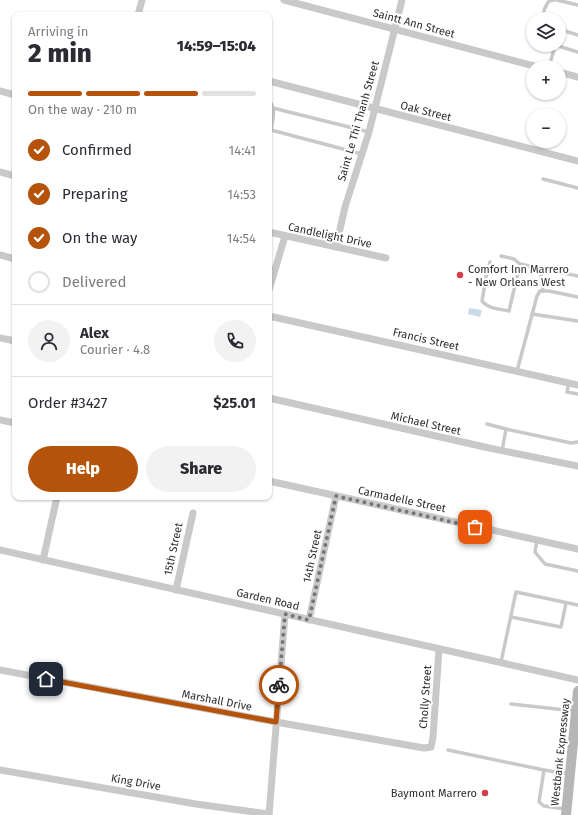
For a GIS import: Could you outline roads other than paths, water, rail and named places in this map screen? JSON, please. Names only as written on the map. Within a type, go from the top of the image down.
[{"type":"main road","name":"Westbank Expressway","points":[[566,812],[578,691]]},
{"type":"street","points":[[139,12],[142,0]]},
{"type":"street","name":"Saintt Ann Street","points":[[284,0],[526,64]]},
{"type":"street","name":"Saint Le Thi Thanh Street","points":[[336,247],[345,207],[369,132],[402,0]]},
{"type":"street","points":[[566,74],[578,77]]},
{"type":"street","name":"Oak Street","points":[[272,82],[578,161]]},
{"type":"street","points":[[0,92],[12,94]]},
{"type":"street","points":[[0,172],[12,175]]},
{"type":"street","name":"Candlelight Drive","points":[[272,233],[386,258]]},
{"type":"street","points":[[272,280],[285,236]]},
{"type":"street","points":[[0,255],[12,258]]},
{"type":"street","name":"Francis Street","points":[[272,317],[578,385]]},
{"type":"street","points":[[0,338],[12,340]]},
{"type":"street","name":"Michael Street","points":[[272,399],[502,451],[578,466]]},
{"type":"street","points":[[0,420],[12,422]]},
{"type":"street","name":"Carmadelle Street","points":[[272,482],[578,549]]},
{"type":"street","name":"14th Street","points":[[309,620],[336,496]]},
{"type":"street","points":[[43,560],[56,500]]},
{"type":"street","name":"15th Street","points":[[176,590],[193,513]]},
{"type":"street","name":"Garden Road","points":[[0,550],[578,680]]},
{"type":"street","points":[[269,815],[285,614]]},
{"type":"street","name":"Cholly Street","points":[[431,747],[439,649]]},
{"type":"street","name":"Marshall Drive","points":[[0,670],[276,722],[424,748],[431,747]]},
{"type":"street","name":"King Drive","points":[[0,770],[269,815]]},
{"type":"lane","points":[[544,12],[544,8],[549,1],[554,0]]},
{"type":"lane","points":[[557,0],[578,5]]},
{"type":"lane","points":[[566,31],[578,35]]},
{"type":"lane","points":[[566,48],[578,52]]},
{"type":"lane","points":[[272,105],[274,108],[272,125]]},
{"type":"lane","points":[[274,108],[369,132]]},
{"type":"lane","points":[[272,130],[362,154]]},
{"type":"lane","points":[[543,179],[578,188]]},
{"type":"lane","points":[[501,256],[514,259],[520,264],[578,276]]},
{"type":"lane","points":[[490,262],[482,301],[483,304],[509,311],[520,264]]},
{"type":"lane","points":[[542,268],[541,276],[543,291]]},
{"type":"lane","points":[[518,371],[532,314],[540,291],[549,291],[578,297]]},
{"type":"lane","points":[[532,314],[578,321]]},
{"type":"lane","points":[[569,382],[566,392],[578,394]]},
{"type":"lane","points":[[487,424],[571,443],[578,442]]},
{"type":"lane","points":[[502,451],[506,429]]},
{"type":"lane","points":[[537,540],[535,552],[544,564],[578,571]]},
{"type":"lane","points":[[501,663],[516,592],[578,605]]},
{"type":"lane","points":[[511,617],[561,627],[566,603]]},
{"type":"lane","points":[[511,704],[576,711]]},
{"type":"lane","points":[[448,750],[570,774]]},
{"type":"lane","points":[[544,770],[539,802],[544,806],[566,812]]},
{"type":"water","points":[[469,308],[482,310],[480,317],[468,314]]},
{"type":"place","name":"Comfort Inn Marrero - New Orleans West","points":[[460,275]]},
{"type":"place","name":"Baymont Marrero","points":[[485,793]]}]
